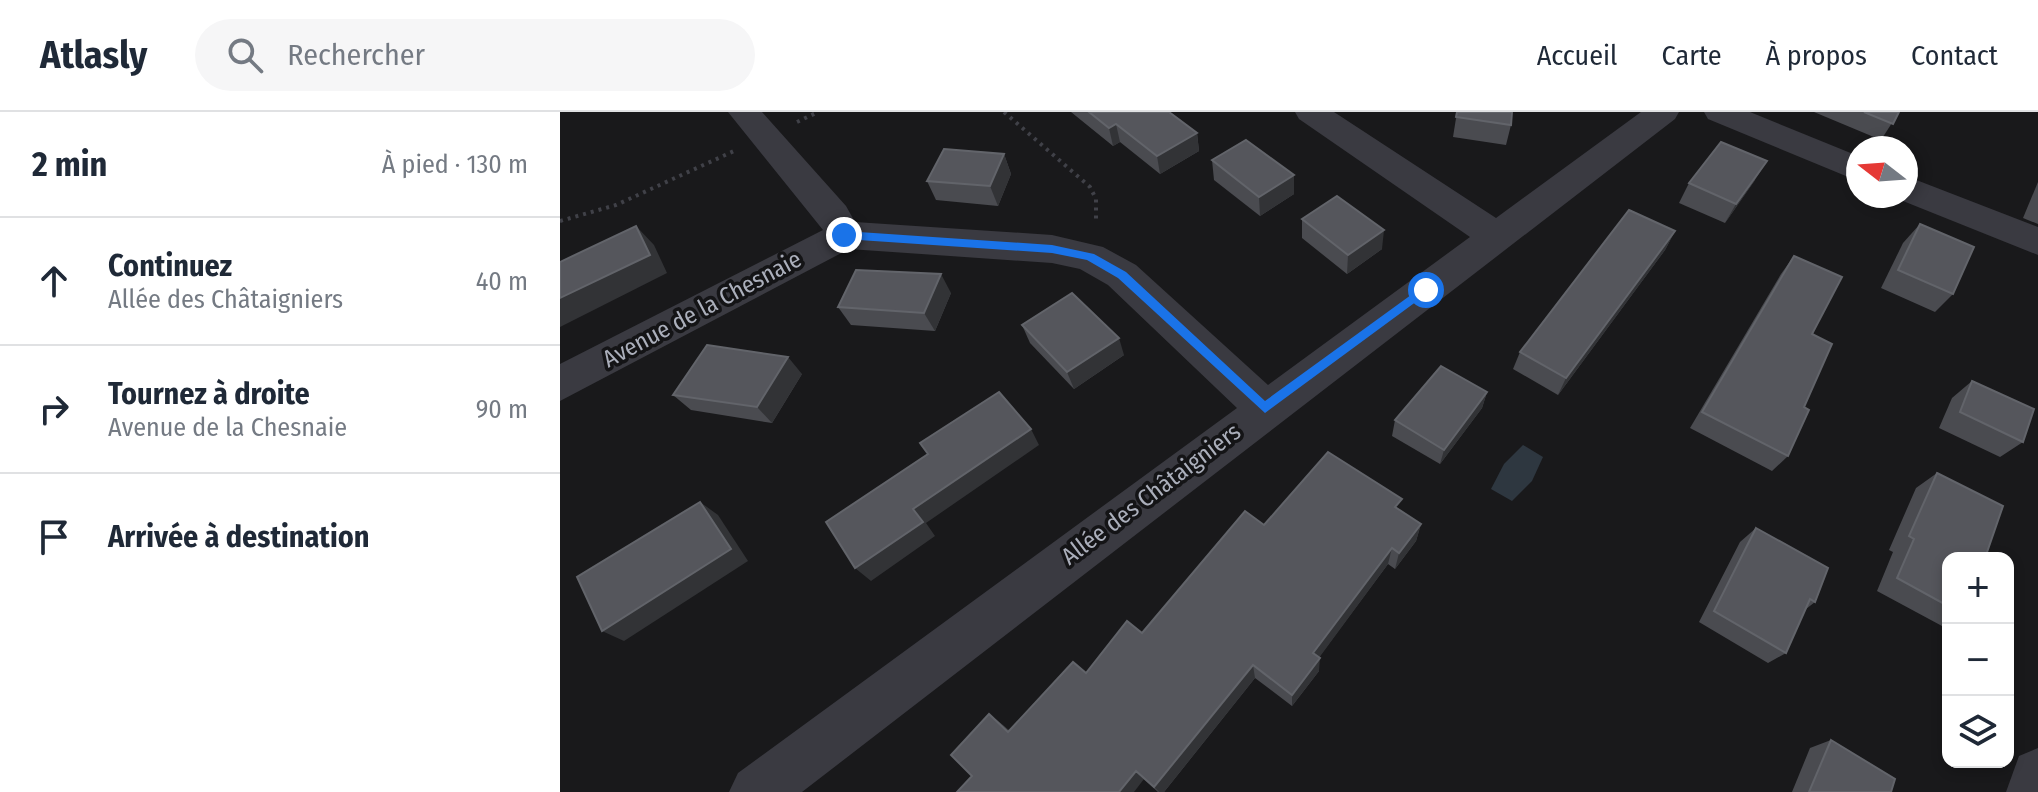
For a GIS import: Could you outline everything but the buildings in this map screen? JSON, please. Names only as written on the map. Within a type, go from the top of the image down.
[{"type":"street","points":[[1311,112],[1497,237]]},
{"type":"street","name":"Allée des Châtaigniers","points":[[757,792],[1663,112]]},
{"type":"street","points":[[1720,112],[1846,164]]},
{"type":"street","points":[[755,124],[833,215],[844,235],[1052,249],[1090,257],[1122,275],[1265,408]]},
{"type":"street","points":[[1918,193],[2038,242]]},
{"type":"street","name":"Avenue de la Chesnaie","points":[[560,384],[844,235]]},
{"type":"street","points":[[2034,792],[2038,775]]},
{"type":"path","points":[[560,221],[616,205],[755,124],[818,112]]},
{"type":"path","points":[[1004,112],[1090,187],[1096,199],[1097,247],[1090,257]]},
{"type":"shaded area","points":[[1523,445],[1543,457],[1532,481],[1512,501],[1491,489],[1504,464]]},
{"type":"route","points":[[844,235],[1052,249],[1090,257],[1122,275],[1265,408],[1426,290]]}]
